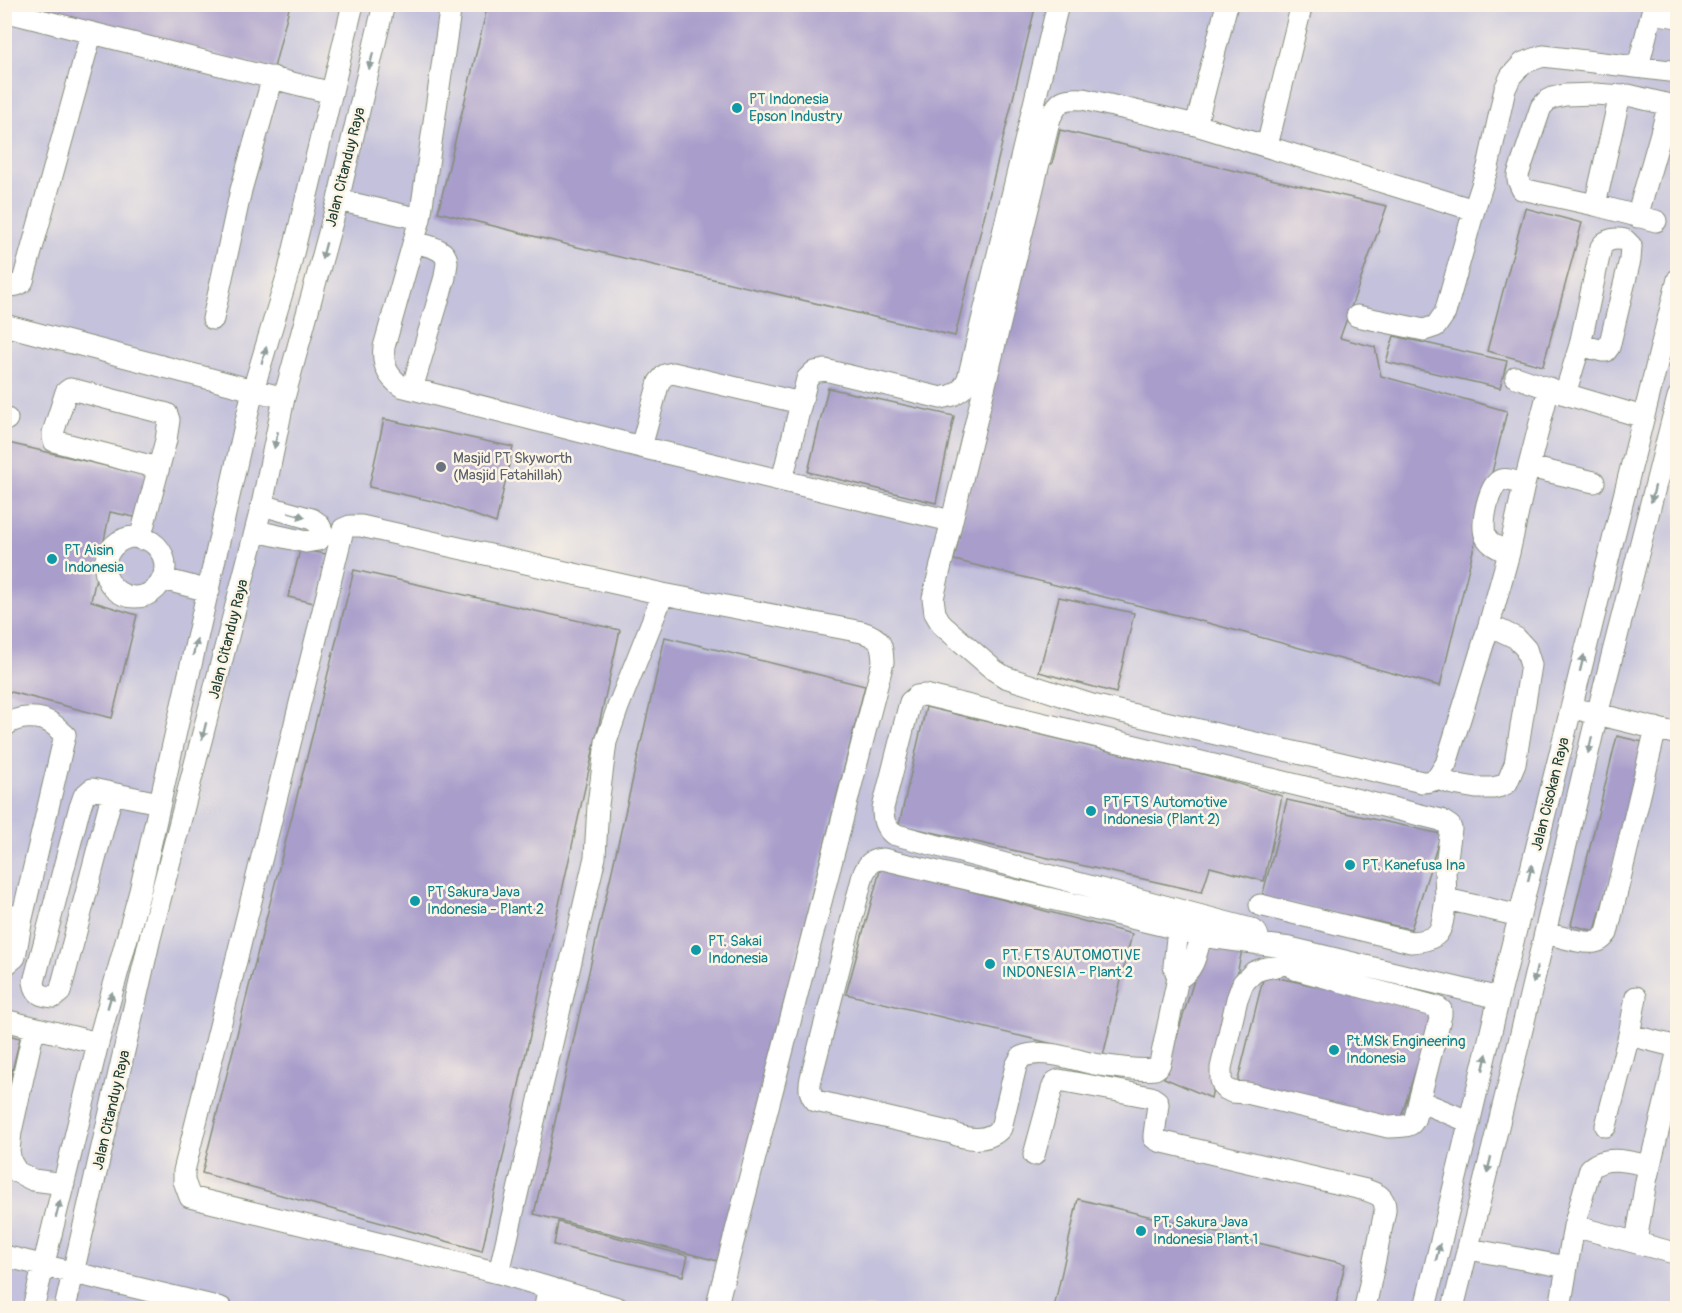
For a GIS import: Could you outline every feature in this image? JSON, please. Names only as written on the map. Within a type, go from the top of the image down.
[{"type":"street","name":"Jalan Citanduy Raya","points":[[33,1308],[98,1043],[130,931],[254,390],[288,270],[353,4]]},
{"type":"street","name":"Jalan Citanduy Raya","points":[[65,1308],[150,938],[256,531],[284,398],[338,200],[384,4]]},
{"type":"street","points":[[451,4],[420,219],[384,347],[383,358],[392,379],[401,386],[412,389],[641,447],[951,521]]},
{"type":"street","points":[[782,480],[807,379],[814,372],[825,370],[941,398],[953,396],[962,389],[968,379],[1058,4]]},
{"type":"street","points":[[1196,124],[1227,4]]},
{"type":"street","points":[[1267,146],[1302,4]]},
{"type":"street","points":[[1638,67],[1653,9],[1677,17]]},
{"type":"street","points":[[4,11],[332,93]]},
{"type":"street","points":[[4,284],[12,286],[23,281],[91,34]]},
{"type":"street","points":[[1357,316],[1424,330],[1436,326],[1446,313],[1488,167],[1505,88],[1517,68],[1530,59],[1543,56],[1677,72]]},
{"type":"street","points":[[213,320],[242,190],[273,77]]},
{"type":"street","points":[[1595,94],[1633,96],[1673,106],[1646,219],[1526,190],[1519,185],[1518,175],[1541,107],[1548,100],[1565,95],[1595,94]]},
{"type":"street","points":[[1595,205],[1618,104],[1623,96]]},
{"type":"street","points":[[1474,210],[1196,124],[1083,99],[1063,100],[1055,108],[1050,118],[933,598],[935,613],[942,625],[1005,677],[1103,707],[1422,782],[1432,782],[1446,764],[1489,625],[1527,476],[1557,391],[1580,345],[1601,247],[1604,242],[1610,240],[1625,240],[1631,246],[1630,260],[1609,347],[1603,351],[1580,345]]},
{"type":"street","points":[[338,200],[420,219]]},
{"type":"street","points":[[412,389],[445,277],[447,261],[441,250],[414,242]]},
{"type":"street","name":"Jalan Cisokan Raya","points":[[1425,1308],[1499,998],[1677,279]]},
{"type":"street","points":[[4,326],[284,398]]},
{"type":"street","points":[[641,447],[659,382],[665,375],[673,373],[801,403]]},
{"type":"street","points":[[1516,377],[1643,417]]},
{"type":"street","points":[[140,539],[158,468],[169,420],[167,414],[75,390],[70,389],[66,392],[53,433],[54,441],[158,468]]},
{"type":"street","name":"Jalan Cisokan Raya","points":[[1453,1308],[1677,397]]},
{"type":"street","points":[[1509,553],[1492,544],[1483,529],[1485,514],[1494,485],[1498,480],[1527,476],[1594,482]]},
{"type":"street","points":[[262,505],[312,519],[332,536]]},
{"type":"street","points":[[256,531],[306,542],[332,536],[350,526],[361,526],[663,594],[862,632],[875,636],[883,646],[880,674],[716,1308]]},
{"type":"street","points":[[332,536],[184,1171],[184,1181],[190,1197],[499,1273],[547,1298],[618,1308]]},
{"type":"street","points":[[131,537],[140,539],[147,539],[159,549],[165,563],[163,579],[156,589],[145,596],[132,597],[120,594],[110,585],[104,571],[107,555],[119,541],[131,537]]},
{"type":"street","points":[[163,579],[209,591]]},
{"type":"street","points":[[499,1273],[595,857],[598,805],[606,742],[663,594]]},
{"type":"street","points":[[1437,778],[1453,784],[1493,788],[1507,783],[1515,764],[1531,665],[1526,649],[1516,638],[1489,625]]},
{"type":"street","points":[[1258,944],[1259,938],[1256,931],[1251,929],[893,834],[886,828],[883,808],[910,702],[917,696],[925,695],[1442,820],[1450,826],[1445,872],[1446,899],[1441,929],[1436,937],[1411,942],[1260,905]]},
{"type":"street","points":[[1571,708],[1677,734]]},
{"type":"street","points":[[4,728],[11,721],[24,718],[42,719],[54,725],[65,735],[13,916],[15,957],[4,966]]},
{"type":"street","points":[[1545,933],[1585,942],[1597,942],[1606,933],[1656,728]]},
{"type":"street","points":[[112,795],[60,992],[54,997],[44,996],[35,989],[34,982],[84,796],[92,789],[159,803]]},
{"type":"street","points":[[1178,929],[1174,966],[1178,978],[1158,1067],[1150,1070],[1127,1068],[1045,1054],[1026,1055],[1016,1066],[1001,1128],[996,1134],[987,1137],[961,1137],[816,1101],[812,1097],[811,1078],[863,875],[868,864],[873,860],[883,859],[1178,929],[1201,936],[1258,944],[1290,956],[1499,998]]},
{"type":"street","points":[[1446,899],[1520,916]]},
{"type":"street","points":[[130,931],[150,938]]},
{"type":"street","points":[[1178,978],[1190,970],[1201,936]]},
{"type":"street","points":[[1290,956],[1291,967],[1295,969],[1437,1007],[1440,1010],[1441,1015],[1414,1122],[1410,1125],[1388,1127],[1247,1093],[1232,1092],[1224,1088],[1221,1068],[1243,983],[1254,972],[1290,956]]},
{"type":"street","points":[[1606,1126],[1636,998]]},
{"type":"street","points":[[4,1020],[98,1043]]},
{"type":"street","points":[[34,1028],[11,1132],[9,1151],[11,1162],[17,1173],[33,1180],[64,1184]]},
{"type":"street","points":[[1629,1035],[1677,1049],[1650,1166],[1636,1242]]},
{"type":"street","points":[[1034,1155],[1052,1089],[1055,1082],[1059,1080],[1151,1096],[1158,1104],[1154,1138],[1159,1141],[1380,1195],[1385,1202],[1385,1211],[1365,1308]]},
{"type":"street","points":[[1419,1101],[1470,1122]]},
{"type":"street","points":[[1560,1308],[1574,1226],[1590,1169],[1605,1161],[1650,1166]]},
{"type":"street","points":[[1574,1226],[1677,1254]]},
{"type":"street","points":[[1469,1249],[1566,1267]]},
{"type":"street","points":[[4,1256],[221,1308]]},
{"type":"shaded area","points":[[5,5],[1677,5],[1677,1308],[5,1308]]},
{"type":"building","points":[[12,4],[290,4],[274,68]]},
{"type":"building","name":"PT Indonesia Epson Industry","points":[[488,4],[1036,4],[955,336],[438,212]]},
{"type":"building","points":[[1060,130],[1387,206],[1340,338],[1375,347],[1381,376],[1507,411],[1440,686],[1197,620],[954,560],[1041,162],[1052,164]]},
{"type":"building","points":[[1525,208],[1582,223],[1543,366],[1487,351]]},
{"type":"building","points":[[1394,336],[1507,361],[1500,388],[1386,362]]},
{"type":"building","points":[[828,388],[954,416],[936,503],[808,472]]},
{"type":"building","name":"Masjid PT Skyworth (Masjid Fatahillah)","points":[[384,419],[513,447],[496,523],[441,503],[369,487]]},
{"type":"building","name":"PT Aisin Indonesia","points":[[4,442],[149,476],[139,518],[110,512],[91,601],[137,615],[112,718],[7,691],[4,699]]},
{"type":"building","points":[[300,550],[327,554],[314,603],[288,597]]},
{"type":"building","name":"PT Sakura Java Indonesia - Plant 2","points":[[354,570],[620,630],[482,1251],[202,1173]]},
{"type":"building","points":[[1059,597],[1134,613],[1116,693],[1039,672]]},
{"type":"building","name":"PT. Sakai Indonesia","points":[[665,637],[865,686],[718,1261],[534,1214]]},
{"type":"building","name":"PT FTS Automotive Indonesia (Plant 2)","points":[[926,707],[1188,770],[1282,796],[1264,881],[1210,867],[1202,892],[899,825]]},
{"type":"building","points":[[1617,736],[1647,743],[1595,931],[1571,925]]},
{"type":"building","name":"PT. Kanefusa Ina","points":[[1287,800],[1441,834],[1411,929],[1262,897]]},
{"type":"building","name":"PT. FTS AUTOMOTIVE INDONESIA - Plant 2","points":[[881,867],[1132,934],[1103,1056],[846,994]]},
{"type":"building","points":[[1206,941],[1242,950],[1211,1098],[1164,1078]]},
{"type":"building","name":"Pt.MSk Engineering Indonesia","points":[[1264,975],[1434,1011],[1399,1124],[1236,1088]]},
{"type":"building","points":[[4,1034],[20,1038],[5,1100],[4,1100]]},
{"type":"building","name":"PT. Sakura Java Indonesia Plant 1","points":[[1078,1199],[1345,1264],[1335,1308],[1054,1308]]},
{"type":"building","points":[[558,1222],[688,1256],[683,1276],[554,1245]]},
{"type":"place","name":"PT Indonesia Epson Industry","points":[[737,108]]},
{"type":"place","name":"Masjid PT Skyworth (Masjid Fatahillah)","points":[[441,467]]},
{"type":"place","name":"PT Aisin Indonesia","points":[[52,559]]},
{"type":"place","name":"PT FTS Automotive Indonesia (Plant 2)","points":[[1091,811]]},
{"type":"place","name":"PT. Kanefusa Ina","points":[[1350,865]]},
{"type":"place","name":"PT Sakura Java Indonesia - Plant 2","points":[[415,901]]},
{"type":"place","name":"PT. Sakai Indonesia","points":[[696,950]]},
{"type":"place","name":"PT. FTS AUTOMOTIVE INDONESIA - Plant 2","points":[[990,964]]},
{"type":"place","name":"Pt.MSk Engineering Indonesia","points":[[1334,1050]]},
{"type":"place","name":"PT. Sakura Java Indonesia Plant 1","points":[[1141,1231]]}]
